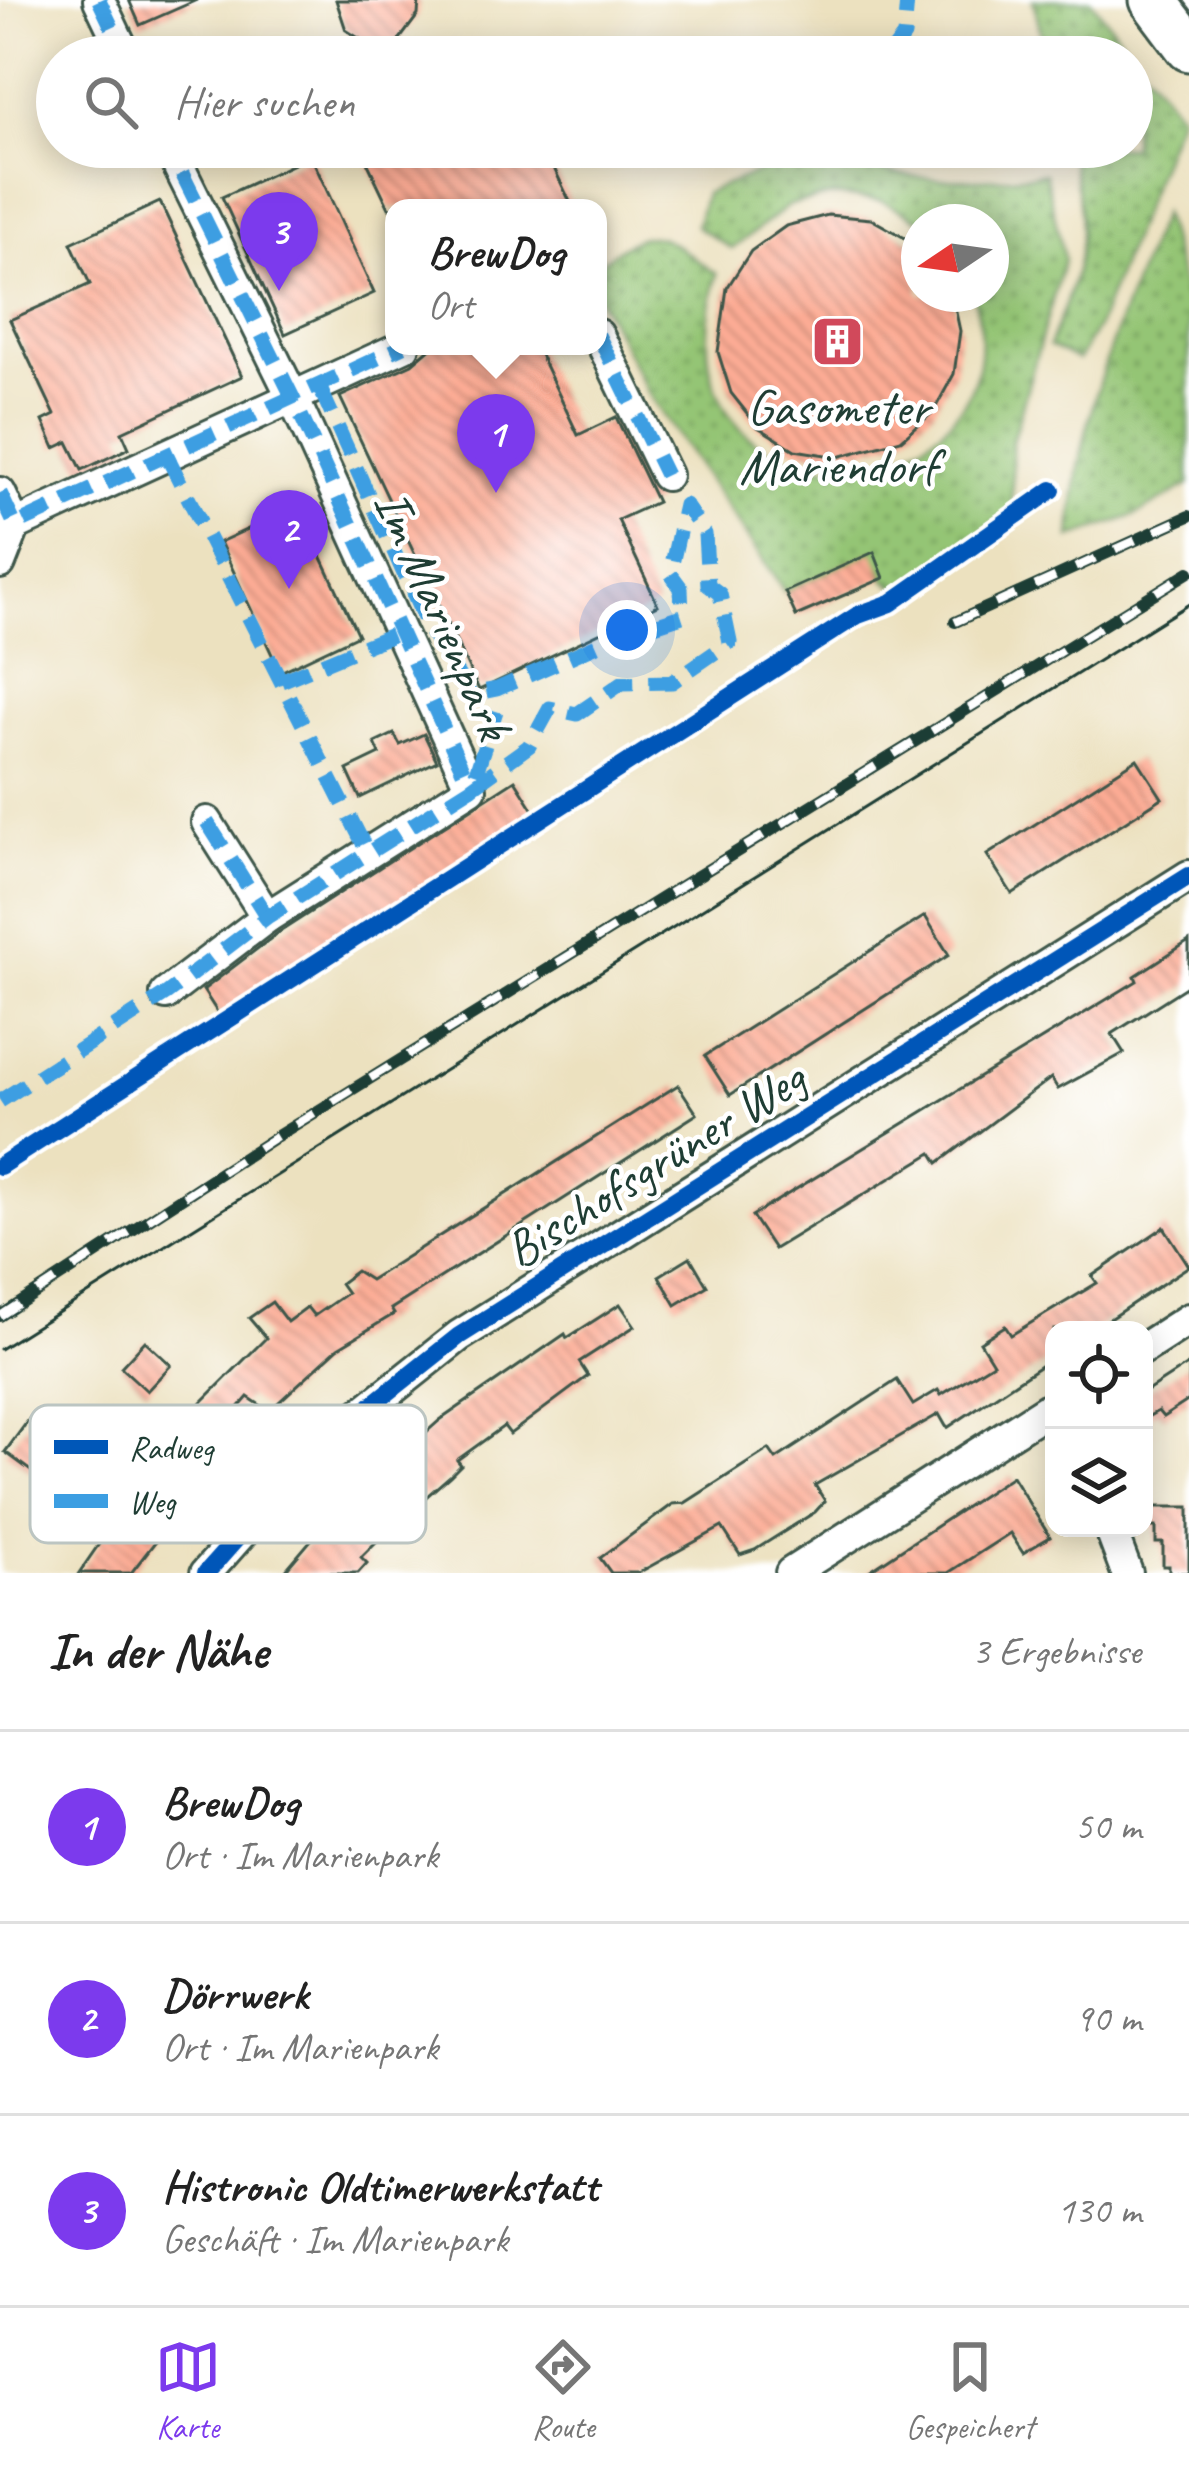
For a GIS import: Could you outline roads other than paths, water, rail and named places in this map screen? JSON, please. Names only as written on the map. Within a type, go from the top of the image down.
[{"type":"main road","points":[[1153,0],[1189,48]]},
{"type":"street","points":[[99,0],[116,36]]},
{"type":"street","name":"Im Marienpark","points":[[166,994],[267,917],[471,788],[300,395],[276,364],[180,168]]},
{"type":"street","points":[[607,353],[666,475]]},
{"type":"street","points":[[0,562],[15,525],[385,355]]},
{"type":"street","points":[[0,493],[15,525]]},
{"type":"street","points":[[207,822],[267,917]]},
{"type":"street","name":"Bischofsgrüner Weg","points":[[371,1405],[428,1358],[1189,875]]},
{"type":"street","points":[[1153,1342],[1189,1319]]},
{"type":"street","points":[[791,1573],[1045,1417]]},
{"type":"street","points":[[1113,1537],[1127,1573]]},
{"type":"street","name":"Bischofsgrüner Weg","points":[[206,1573],[233,1543]]},
{"type":"tram line","points":[[0,1349],[1189,604]]},
{"type":"railway","points":[[955,622],[1189,516]]},
{"type":"railway","points":[[0,1316],[274,1138],[1189,572]]},
{"type":"place","name":"Histronic Oldtimerwerkstatt","points":[[279,291]]},
{"type":"place","name":"Gasometer Mariendorf","points":[[838,341]]},
{"type":"place","name":"BrewDog","points":[[496,493]]},
{"type":"place","name":"Dörrwerk","points":[[289,589]]}]
